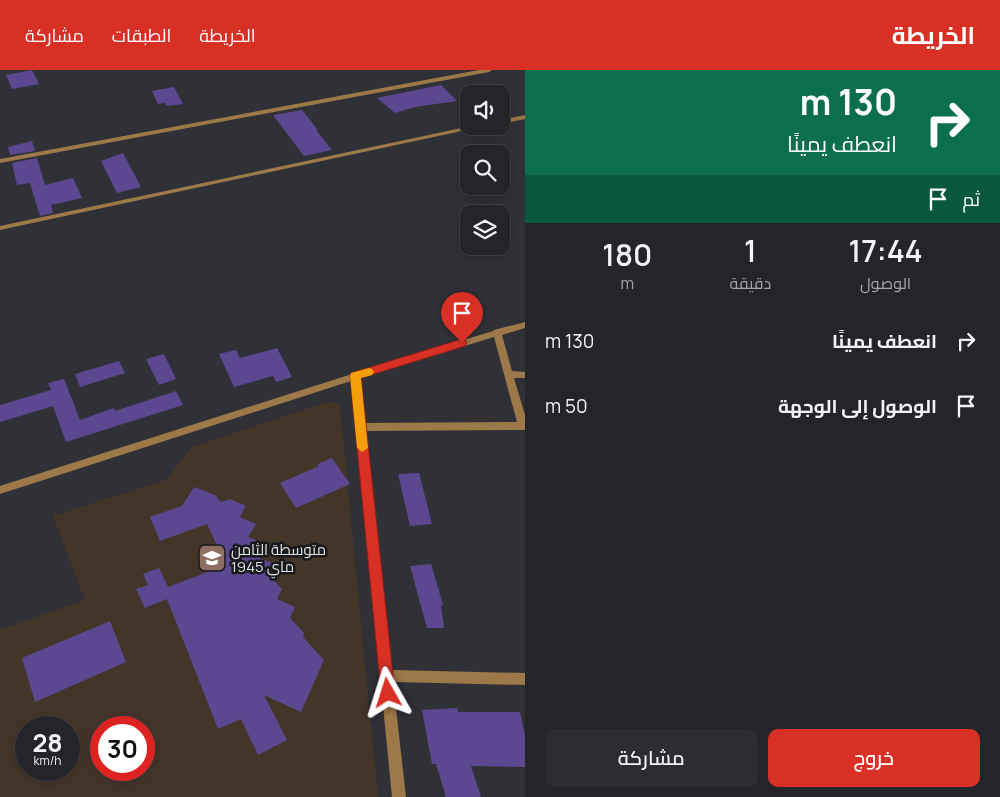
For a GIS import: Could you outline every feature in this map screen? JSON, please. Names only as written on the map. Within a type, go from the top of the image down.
[{"type":"street","points":[[0,161],[489,70]]},
{"type":"street","points":[[510,120],[525,117]]},
{"type":"street","points":[[0,228],[460,131]]},
{"type":"street","points":[[0,490],[524,323]]},
{"type":"street","points":[[360,427],[524,426],[497,332]]},
{"type":"street","points":[[508,374],[525,374]]},
{"type":"street","points":[[355,376],[399,797]]},
{"type":"street","points":[[386,676],[525,679]]},
{"type":"shaded area","name":"متوسطة الثامن ماي 1945","points":[[328,402],[337,403],[340,407],[378,797],[0,797],[0,630],[85,600],[53,516],[166,480],[192,447]]},
{"type":"building","points":[[32,70],[39,84],[12,89],[6,75]]},
{"type":"building","points":[[441,85],[457,101],[415,107],[395,113],[377,98]]},
{"type":"building","points":[[174,87],[183,104],[167,106],[165,103],[158,104],[152,91]]},
{"type":"building","points":[[302,110],[332,150],[304,156],[273,115]]},
{"type":"building","points":[[32,141],[35,151],[10,155],[8,147]]},
{"type":"building","points":[[123,153],[141,187],[117,193],[101,161]]},
{"type":"building","points":[[37,158],[45,185],[73,178],[82,198],[51,205],[53,213],[40,216],[30,183],[17,185],[12,163]]},
{"type":"building","points":[[277,348],[292,377],[276,382],[273,376],[234,387],[219,354],[236,350],[240,358]]},
{"type":"building","points":[[164,354],[176,379],[159,385],[146,359]]},
{"type":"building","points":[[119,361],[125,373],[80,387],[75,374]]},
{"type":"building","points":[[64,379],[80,420],[114,408],[115,411],[176,391],[183,405],[66,442],[53,406],[0,422],[0,405],[51,390],[48,383]]},
{"type":"building","points":[[332,458],[350,484],[296,508],[280,483],[319,466],[318,464]]},
{"type":"building","points":[[419,473],[432,524],[410,526],[398,474]]},
{"type":"building","points":[[194,487],[215,495],[221,502],[230,499],[246,506],[240,517],[256,524],[248,537],[264,544],[257,557],[274,564],[268,574],[282,589],[277,599],[295,607],[290,618],[304,633],[303,637],[324,660],[301,712],[264,695],[287,740],[258,755],[241,719],[218,729],[167,599],[145,608],[136,589],[148,585],[143,574],[159,568],[168,587],[226,565],[207,524],[160,541],[150,517],[182,506]]},
{"type":"building","points":[[431,564],[443,605],[441,606],[444,628],[427,628],[410,566]]},
{"type":"building","points":[[110,621],[126,662],[35,702],[22,658]]},
{"type":"building","points":[[457,708],[458,712],[520,712],[525,736],[525,767],[471,766],[481,797],[446,797],[436,764],[432,764],[422,710]]},
{"type":"slow traffic","points":[[362,448],[355,376],[369,372]]},
{"type":"place","name":"متوسطة الثامن ماي 1945","points":[[212,558]]},
{"type":"route","points":[[388,693],[355,376],[462,343]]}]
